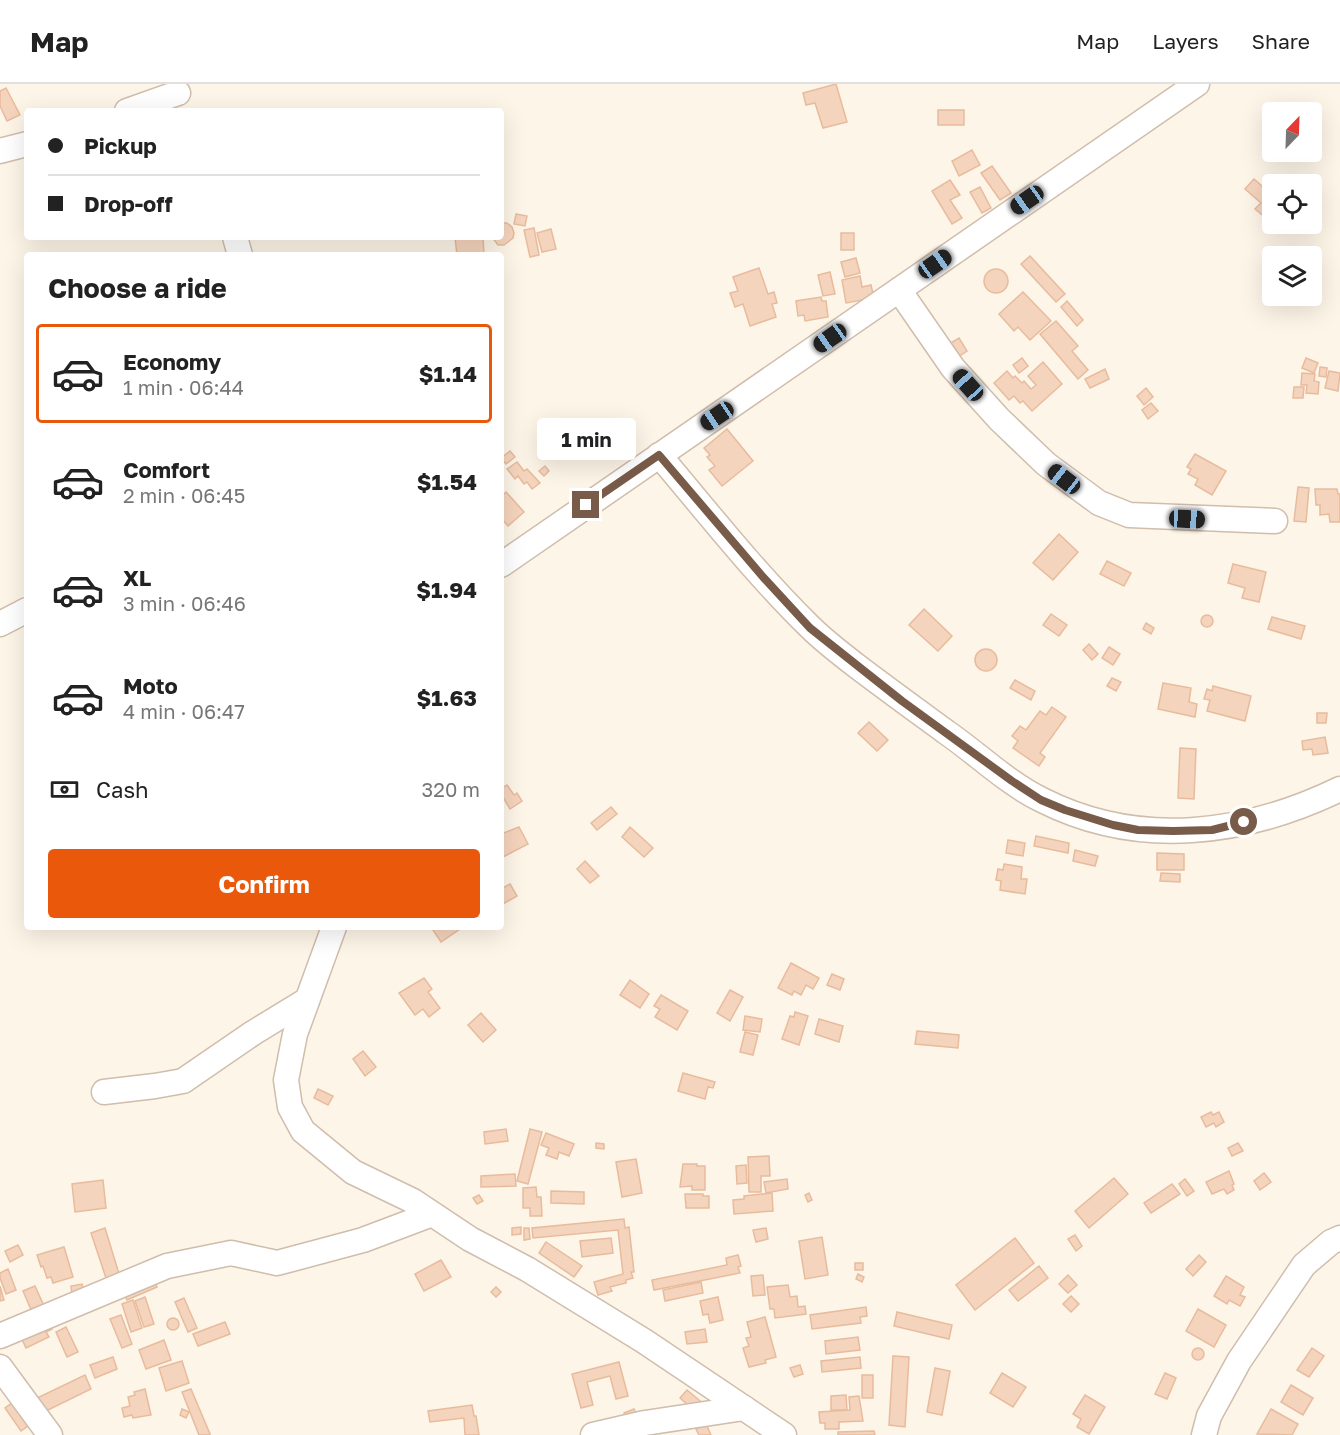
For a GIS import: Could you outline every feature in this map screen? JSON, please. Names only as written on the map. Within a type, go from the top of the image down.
[{"type":"street","points":[[504,563],[1197,84]]},
{"type":"street","points":[[138,108],[180,96]]},
{"type":"street","points":[[0,151],[24,145]]},
{"type":"street","points":[[899,290],[953,368],[999,419],[1046,464],[1099,503],[1130,515],[1275,521]]},
{"type":"street","points":[[659,455],[763,577],[810,628],[902,701],[1041,800],[1113,825],[1138,830],[1212,830],[1320,798],[1340,789]]},
{"type":"street","points":[[0,624],[24,612]]},
{"type":"street","points":[[333,930],[295,1034],[286,1080],[290,1107],[303,1131],[352,1172],[413,1201],[470,1239],[527,1269],[644,1341],[784,1435]]},
{"type":"street","points":[[104,1092],[183,1080],[307,1000]]},
{"type":"street","points":[[0,1336],[167,1266],[231,1253],[277,1263],[363,1240],[432,1214]]},
{"type":"street","points":[[1204,1435],[1209,1416],[1239,1361],[1304,1265],[1331,1242],[1340,1238]]},
{"type":"street","points":[[0,1367],[50,1435]]},
{"type":"street","points":[[593,1435],[645,1423],[744,1408]]},
{"type":"building","points":[[836,84],[847,122],[823,128],[815,103],[806,105],[803,93]]},
{"type":"building","points":[[6,88],[20,115],[7,121],[0,106],[0,91]]},
{"type":"building","points":[[938,110],[964,110],[964,125],[938,125]]},
{"type":"building","points":[[972,150],[980,165],[959,176],[952,161]]},
{"type":"building","points":[[992,166],[1011,193],[1000,200],[981,173]]},
{"type":"building","points":[[1254,179],[1262,186],[1262,215],[1255,209],[1261,203],[1245,189]]},
{"type":"building","points":[[950,180],[960,195],[950,200],[962,218],[952,224],[932,191]]},
{"type":"building","points":[[980,187],[991,208],[982,213],[970,192]]},
{"type":"building","points":[[516,214],[527,216],[525,226],[514,224]]},
{"type":"building","points":[[504,223],[507,223],[512,227],[513,238],[504,245],[498,245],[494,240],[504,240]]},
{"type":"building","points":[[534,228],[539,255],[530,257],[524,230]]},
{"type":"building","points":[[551,229],[556,249],[542,252],[537,233]]},
{"type":"building","points":[[841,233],[854,233],[854,250],[841,250]]},
{"type":"building","points":[[455,240],[483,240],[484,252],[457,252]]},
{"type":"building","points":[[1030,256],[1065,294],[1056,302],[1021,264]]},
{"type":"building","points":[[856,258],[860,273],[845,277],[841,262]]},
{"type":"building","points":[[759,268],[768,294],[774,292],[777,303],[772,304],[776,317],[750,326],[743,304],[735,307],[730,293],[738,291],[733,277]]},
{"type":"building","points":[[996,269],[1005,272],[1008,281],[1005,290],[996,293],[987,290],[984,281],[987,272]]},
{"type":"building","points":[[830,272],[835,294],[823,296],[818,275]]},
{"type":"building","points":[[860,276],[862,287],[871,285],[874,298],[846,303],[842,280]]},
{"type":"building","points":[[1023,292],[1051,321],[1030,340],[1018,327],[1014,331],[999,314]]},
{"type":"building","points":[[821,297],[822,301],[826,301],[828,317],[805,321],[804,315],[798,316],[796,301]]},
{"type":"building","points":[[1067,301],[1083,320],[1077,326],[1061,307]]},
{"type":"building","points":[[1056,321],[1078,346],[1072,351],[1088,370],[1078,379],[1040,334]]},
{"type":"building","points":[[959,338],[967,351],[958,357],[949,344]]},
{"type":"building","points":[[1022,358],[1028,366],[1019,373],[1013,365]]},
{"type":"building","points":[[1306,358],[1318,363],[1314,373],[1302,368]]},
{"type":"building","points":[[1043,362],[1062,384],[1032,411],[1023,401],[1020,403],[1014,396],[1009,400],[994,383],[1007,371],[1013,378],[1015,376],[1022,383],[1024,381],[1031,389],[1036,385],[1028,376]]},
{"type":"building","points":[[1320,367],[1327,368],[1326,377],[1319,376]]},
{"type":"building","points":[[1105,369],[1109,379],[1090,388],[1085,379]]},
{"type":"building","points":[[1329,371],[1340,373],[1338,391],[1325,388]]},
{"type":"building","points":[[1302,373],[1315,374],[1314,381],[1319,382],[1318,394],[1306,393],[1307,385],[1301,385]]},
{"type":"building","points":[[1294,387],[1304,387],[1303,398],[1293,398]]},
{"type":"building","points":[[1146,388],[1153,397],[1144,405],[1137,396]]},
{"type":"building","points":[[1151,403],[1158,411],[1148,419],[1142,410]]},
{"type":"building","points":[[727,429],[753,461],[722,486],[709,470],[715,466],[707,457],[710,455],[704,448]]},
{"type":"building","points":[[510,451],[515,457],[506,464],[504,456]]},
{"type":"building","points":[[1195,454],[1226,471],[1212,495],[1195,485],[1198,479],[1188,474],[1191,469],[1187,467]]},
{"type":"building","points":[[517,462],[524,471],[527,469],[540,483],[532,489],[518,476],[515,479],[507,469]]},
{"type":"building","points":[[545,466],[549,471],[544,476],[539,471]]},
{"type":"building","points":[[1298,487],[1309,488],[1306,522],[1294,521]]},
{"type":"building","points":[[1315,489],[1337,489],[1340,494],[1340,522],[1330,522],[1329,514],[1320,515],[1320,505],[1316,505]]},
{"type":"building","points":[[506,492],[524,512],[508,526],[504,521],[504,494]]},
{"type":"building","points":[[1059,534],[1078,552],[1053,580],[1033,563]]},
{"type":"building","points":[[1107,561],[1131,573],[1124,586],[1100,574]]},
{"type":"building","points":[[1233,564],[1266,572],[1259,602],[1242,598],[1245,588],[1228,583]]},
{"type":"building","points":[[924,609],[952,636],[938,651],[909,625]]},
{"type":"building","points":[[1051,614],[1067,625],[1059,636],[1043,625]]},
{"type":"building","points":[[1209,615],[1212,616],[1212,626],[1205,627],[1202,626],[1201,619],[1202,616]]},
{"type":"building","points":[[1272,617],[1305,626],[1301,639],[1268,629]]},
{"type":"building","points":[[1146,623],[1154,628],[1151,634],[1143,629]]},
{"type":"building","points":[[1089,644],[1098,654],[1092,660],[1083,650]]},
{"type":"building","points":[[1109,647],[1120,654],[1113,665],[1102,658]]},
{"type":"building","points":[[986,649],[994,652],[997,660],[994,668],[986,671],[978,668],[975,660],[978,652]]},
{"type":"building","points":[[1112,678],[1121,682],[1116,691],[1107,686]]},
{"type":"building","points":[[1015,680],[1035,691],[1031,700],[1010,688]]},
{"type":"building","points":[[1163,683],[1191,688],[1189,702],[1197,704],[1195,717],[1158,709]]},
{"type":"building","points":[[1213,686],[1251,696],[1245,721],[1207,711],[1210,700],[1204,699],[1207,689],[1212,691]]},
{"type":"building","points":[[1052,707],[1066,717],[1040,753],[1045,757],[1039,766],[1013,748],[1018,741],[1012,736],[1020,726],[1026,730],[1040,711],[1046,715]]},
{"type":"building","points":[[1317,713],[1327,713],[1326,723],[1317,723]]},
{"type":"building","points":[[869,722],[888,740],[877,751],[858,733]]},
{"type":"building","points":[[1325,737],[1328,753],[1313,755],[1312,749],[1303,750],[1302,741]]},
{"type":"building","points":[[1180,748],[1196,749],[1194,799],[1178,798]]},
{"type":"building","points":[[507,785],[514,795],[517,793],[522,801],[510,809],[504,799],[504,787]]},
{"type":"building","points":[[611,807],[617,814],[597,830],[591,823]]},
{"type":"building","points":[[519,827],[528,844],[504,856],[504,833]]},
{"type":"building","points":[[630,827],[653,848],[644,857],[622,837]]},
{"type":"building","points":[[1036,836],[1069,843],[1068,853],[1034,846]]},
{"type":"building","points":[[1008,840],[1025,843],[1023,856],[1006,853]]},
{"type":"building","points":[[1075,850],[1098,856],[1095,866],[1073,861]]},
{"type":"building","points":[[1157,853],[1184,854],[1184,870],[1157,870]]},
{"type":"building","points":[[585,861],[599,876],[590,883],[577,869]]},
{"type":"building","points":[[1004,864],[1022,867],[1021,879],[1027,879],[1025,894],[1000,890],[1001,881],[996,880],[998,869],[1003,870]]},
{"type":"building","points":[[1161,873],[1180,874],[1180,882],[1160,881]]},
{"type":"building","points":[[510,884],[517,896],[504,903],[504,887]]},
{"type":"building","points":[[433,930],[459,930],[441,942]]},
{"type":"building","points":[[791,963],[819,978],[813,989],[806,985],[801,995],[794,991],[792,995],[778,988]]},
{"type":"building","points":[[832,974],[844,979],[840,990],[827,985]]},
{"type":"building","points":[[424,978],[432,989],[428,992],[440,1008],[429,1017],[423,1009],[415,1015],[399,993]]},
{"type":"building","points":[[630,980],[649,994],[640,1008],[620,995]]},
{"type":"building","points":[[730,990],[743,997],[730,1021],[717,1013]]},
{"type":"building","points":[[661,995],[688,1011],[677,1030],[655,1017],[660,1009],[654,1006]]},
{"type":"building","points":[[795,1012],[808,1016],[799,1045],[782,1039],[790,1016],[794,1017]]},
{"type":"building","points":[[481,1013],[496,1030],[483,1042],[468,1025]]},
{"type":"building","points":[[745,1016],[762,1019],[760,1032],[743,1030]]},
{"type":"building","points":[[819,1019],[843,1026],[839,1042],[815,1034]]},
{"type":"building","points":[[917,1031],[959,1035],[958,1048],[915,1044]]},
{"type":"building","points":[[745,1032],[758,1035],[753,1055],[740,1052]]},
{"type":"building","points":[[363,1051],[376,1067],[365,1076],[353,1059]]},
{"type":"building","points":[[683,1073],[715,1082],[713,1088],[708,1087],[705,1099],[678,1091]]},
{"type":"building","points":[[318,1089],[333,1096],[328,1105],[314,1098]]},
{"type":"building","points":[[1211,1112],[1213,1115],[1219,1112],[1224,1122],[1216,1127],[1214,1123],[1206,1127],[1201,1117]]},
{"type":"building","points":[[506,1129],[508,1141],[485,1144],[484,1132]]},
{"type":"building","points":[[530,1129],[542,1132],[528,1184],[517,1181]]},
{"type":"building","points":[[546,1133],[574,1144],[569,1156],[559,1152],[557,1159],[546,1155],[549,1148],[541,1145]]},
{"type":"building","points":[[596,1143],[604,1144],[604,1149],[596,1148]]},
{"type":"building","points":[[1238,1143],[1243,1151],[1232,1156],[1228,1148]]},
{"type":"building","points":[[769,1156],[770,1176],[761,1176],[761,1192],[749,1192],[748,1157]]},
{"type":"building","points":[[636,1159],[642,1193],[622,1197],[616,1162]]},
{"type":"building","points":[[683,1164],[705,1166],[705,1190],[692,1190],[692,1186],[680,1187]]},
{"type":"building","points":[[746,1165],[747,1183],[737,1184],[736,1166]]},
{"type":"building","points":[[1229,1171],[1234,1190],[1227,1194],[1224,1189],[1212,1194],[1206,1182]]},
{"type":"building","points":[[1264,1173],[1271,1182],[1260,1190],[1254,1181]]},
{"type":"building","points":[[515,1174],[516,1186],[481,1187],[481,1176]]},
{"type":"building","points":[[1114,1178],[1128,1194],[1089,1228],[1075,1211]]},
{"type":"building","points":[[787,1179],[788,1189],[766,1193],[764,1182]]},
{"type":"building","points":[[1185,1179],[1194,1191],[1187,1196],[1179,1184]]},
{"type":"building","points":[[103,1180],[106,1208],[75,1212],[72,1184]]},
{"type":"building","points":[[1172,1184],[1180,1194],[1151,1213],[1144,1203]]},
{"type":"building","points":[[536,1187],[537,1197],[541,1197],[542,1216],[530,1216],[530,1208],[523,1208],[523,1188]]},
{"type":"building","points":[[551,1191],[584,1192],[584,1204],[551,1203]]},
{"type":"building","points":[[772,1193],[773,1211],[734,1214],[733,1200],[744,1199],[744,1196]]},
{"type":"building","points":[[809,1193],[812,1200],[808,1202],[805,1195]]},
{"type":"building","points":[[685,1194],[709,1196],[709,1208],[686,1208]]},
{"type":"building","points":[[479,1195],[483,1201],[477,1204],[473,1198]]},
{"type":"building","points":[[624,1219],[625,1228],[629,1227],[633,1278],[626,1280],[626,1283],[610,1287],[612,1291],[598,1295],[594,1282],[623,1274],[618,1230],[533,1238],[532,1228]]},
{"type":"building","points":[[521,1227],[521,1234],[512,1235],[512,1228]]},
{"type":"building","points":[[105,1228],[120,1277],[107,1281],[91,1233]]},
{"type":"building","points":[[524,1228],[529,1228],[530,1239],[524,1240]]},
{"type":"building","points":[[766,1228],[768,1239],[756,1242],[753,1230]]},
{"type":"building","points":[[1075,1235],[1082,1246],[1076,1251],[1068,1239]]},
{"type":"building","points":[[822,1237],[828,1275],[805,1279],[799,1241]]},
{"type":"building","points":[[611,1238],[613,1253],[582,1257],[580,1241]]},
{"type":"building","points":[[1015,1238],[1034,1263],[975,1310],[956,1285]]},
{"type":"building","points":[[546,1242],[582,1266],[574,1277],[539,1253]]},
{"type":"building","points":[[18,1245],[23,1255],[10,1262],[5,1251]]},
{"type":"building","points":[[64,1247],[73,1277],[53,1283],[51,1277],[47,1278],[37,1255]]},
{"type":"building","points":[[738,1255],[740,1273],[654,1290],[652,1280],[727,1265],[726,1258]]},
{"type":"building","points":[[1199,1255],[1206,1262],[1193,1276],[1186,1269]]},
{"type":"building","points":[[441,1260],[451,1277],[424,1291],[415,1274]]},
{"type":"building","points":[[855,1263],[863,1263],[863,1270],[855,1270]]},
{"type":"building","points":[[1039,1266],[1048,1278],[1018,1301],[1009,1290]]},
{"type":"building","points":[[8,1269],[16,1290],[6,1294],[0,1273]]},
{"type":"building","points":[[858,1274],[864,1277],[862,1282],[856,1279]]},
{"type":"building","points":[[763,1275],[765,1295],[753,1296],[751,1276]]},
{"type":"building","points":[[1068,1275],[1077,1285],[1068,1293],[1059,1284]]},
{"type":"building","points":[[1226,1276],[1244,1287],[1240,1295],[1245,1297],[1240,1306],[1229,1300],[1227,1304],[1214,1296]]},
{"type":"building","points":[[153,1277],[157,1287],[127,1300],[122,1289]]},
{"type":"building","points":[[701,1282],[703,1293],[665,1301],[663,1290]]},
{"type":"building","points":[[82,1284],[84,1293],[72,1295],[71,1286]]},
{"type":"building","points":[[788,1285],[790,1297],[797,1296],[798,1307],[805,1306],[806,1314],[775,1318],[774,1309],[770,1309],[767,1287]]},
{"type":"building","points":[[0,1286],[4,1300],[0,1301]]},
{"type":"building","points":[[35,1286],[44,1306],[32,1312],[23,1291]]},
{"type":"building","points":[[496,1287],[501,1292],[496,1297],[491,1292]]},
{"type":"building","points":[[1071,1296],[1079,1304],[1071,1312],[1063,1304]]},
{"type":"building","points":[[145,1297],[154,1324],[144,1327],[135,1301]]},
{"type":"building","points":[[718,1297],[723,1320],[710,1323],[708,1314],[703,1315],[700,1301]]},
{"type":"building","points":[[184,1298],[197,1328],[188,1332],[175,1302]]},
{"type":"building","points":[[133,1300],[142,1328],[131,1332],[122,1304]]},
{"type":"building","points":[[866,1307],[867,1316],[860,1317],[861,1323],[812,1329],[810,1315]]},
{"type":"building","points":[[1198,1309],[1226,1325],[1214,1347],[1186,1331]]},
{"type":"building","points":[[897,1312],[952,1325],[949,1339],[894,1326]]},
{"type":"building","points":[[121,1315],[132,1344],[122,1348],[110,1319]]},
{"type":"building","points":[[765,1317],[776,1357],[765,1360],[766,1363],[749,1367],[743,1348],[749,1346],[746,1338],[751,1337],[747,1322]]},
{"type":"building","points":[[175,1318],[179,1324],[175,1330],[171,1330],[167,1322]]},
{"type":"building","points":[[225,1322],[230,1334],[198,1346],[193,1334]]},
{"type":"building","points":[[50,1323],[52,1329],[46,1332],[49,1337],[26,1348],[21,1337]]},
{"type":"building","points":[[66,1327],[78,1352],[67,1357],[56,1332]]},
{"type":"building","points":[[705,1329],[707,1342],[687,1344],[685,1332]]},
{"type":"building","points":[[858,1337],[860,1350],[826,1354],[825,1341]]},
{"type":"building","points":[[164,1340],[171,1360],[146,1369],[139,1350]]},
{"type":"building","points":[[1200,1348],[1203,1349],[1203,1359],[1196,1360],[1193,1359],[1192,1352],[1193,1349]]},
{"type":"building","points":[[1312,1348],[1324,1356],[1309,1377],[1297,1370]]},
{"type":"building","points":[[893,1356],[909,1357],[905,1427],[889,1425]]},
{"type":"building","points":[[113,1357],[117,1369],[95,1378],[90,1365]]},
{"type":"building","points":[[860,1357],[861,1368],[822,1372],[821,1361]]},
{"type":"building","points":[[182,1361],[189,1383],[166,1391],[159,1368]]},
{"type":"building","points":[[619,1362],[628,1396],[616,1399],[610,1376],[587,1382],[593,1405],[581,1408],[572,1374]]},
{"type":"building","points":[[800,1365],[803,1374],[794,1377],[790,1368]]},
{"type":"building","points":[[935,1368],[950,1371],[942,1415],[927,1412]]},
{"type":"building","points":[[1002,1373],[1026,1387],[1013,1407],[990,1393]]},
{"type":"building","points":[[1165,1373],[1176,1378],[1167,1399],[1155,1394]]},
{"type":"building","points":[[85,1375],[91,1389],[44,1412],[37,1398]]},
{"type":"building","points":[[862,1375],[873,1375],[873,1398],[862,1398]]},
{"type":"building","points":[[1291,1385],[1313,1398],[1303,1415],[1281,1402]]},
{"type":"building","points":[[145,1389],[151,1415],[124,1417],[122,1408],[130,1406],[128,1397],[135,1395],[134,1392]]},
{"type":"building","points":[[191,1389],[210,1435],[199,1435],[182,1392]]},
{"type":"building","points":[[687,1390],[705,1405],[697,1413],[680,1398]]},
{"type":"building","points":[[846,1395],[847,1410],[831,1410],[831,1396]]},
{"type":"building","points":[[1085,1395],[1105,1407],[1089,1434],[1077,1427],[1081,1419],[1073,1414]]},
{"type":"building","points":[[859,1396],[863,1421],[839,1422],[839,1429],[825,1429],[825,1423],[820,1423],[819,1412],[850,1410],[849,1397]]},
{"type":"building","points":[[16,1400],[32,1423],[21,1431],[5,1408]]},
{"type":"building","points":[[472,1405],[479,1435],[465,1435],[464,1418],[430,1422],[428,1411]]},
{"type":"building","points":[[182,1409],[189,1412],[186,1418],[180,1415]]},
{"type":"building","points":[[634,1409],[637,1415],[627,1420],[624,1413]]},
{"type":"building","points":[[1271,1409],[1298,1424],[1292,1435],[1257,1434]]},
{"type":"building","points":[[706,1424],[711,1435],[699,1435],[696,1429]]},
{"type":"building","points":[[874,1431],[875,1435],[838,1435],[838,1432]]},
{"type":"route","points":[[586,505],[659,455],[763,577],[810,628],[902,701],[1041,800],[1113,825],[1138,830],[1212,830],[1244,822]]}]
